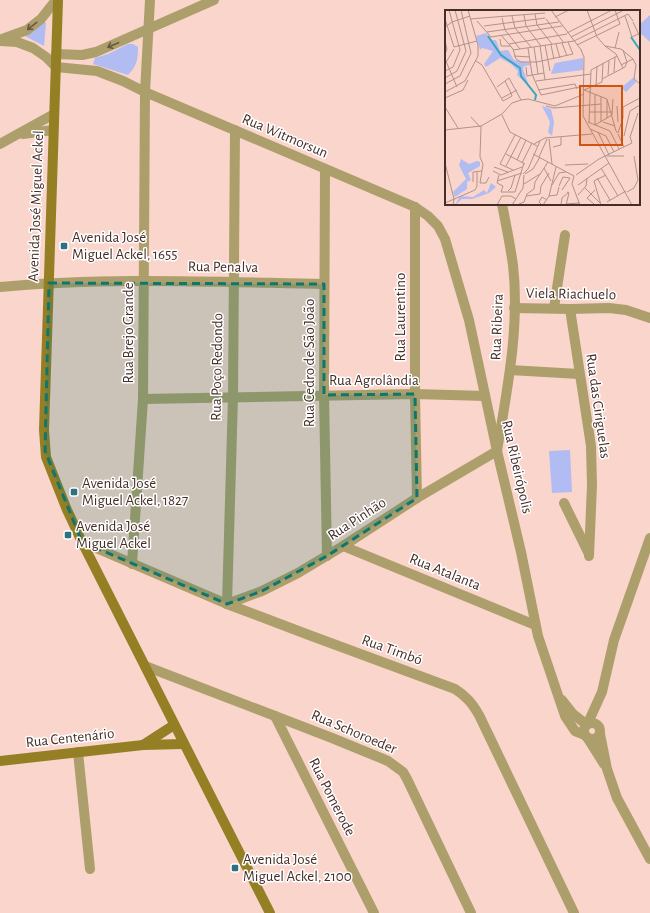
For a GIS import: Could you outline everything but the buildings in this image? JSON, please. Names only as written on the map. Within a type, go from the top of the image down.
[{"type":"street","points":[[0,40],[27,30],[41,19],[57,0]]},
{"type":"street","name":"Avenida José Miguel Ackel","points":[[57,0],[44,430],[45,451],[67,510],[82,542],[270,913]]},
{"type":"street","name":"Rua Brejo Grande","points":[[132,564],[143,399],[144,92],[150,0]]},
{"type":"street","points":[[56,54],[90,54],[149,30],[214,0]]},
{"type":"street","points":[[0,40],[16,42],[33,48],[46,57],[56,67]]},
{"type":"street","points":[[89,70],[90,54]]},
{"type":"street","name":"Rua Witmorsun","points":[[56,67],[97,71],[114,77],[144,92],[415,207]]},
{"type":"street","points":[[0,144],[54,114]]},
{"type":"street","points":[[17,135],[53,130]]},
{"type":"street","name":"Rua Poço Redondo","points":[[227,604],[233,397],[234,130]]},
{"type":"street","name":"Rua Cedro de São João","points":[[325,169],[324,395],[327,556]]},
{"type":"street","name":"Rua Ribeira","points":[[497,451],[510,370],[514,308],[513,265],[502,205]]},
{"type":"street","name":"Rua Laurentino","points":[[415,207],[415,394],[417,498]]},
{"type":"street","name":"Rua Ribeirópolis","points":[[415,207],[428,216],[438,226],[445,239],[469,320],[497,451],[521,552],[538,636],[558,695],[568,706],[587,733]]},
{"type":"street","points":[[554,308],[565,235]]},
{"type":"street","name":"Rua Penalva","points":[[0,287],[49,282],[143,281],[324,284]]},
{"type":"street","name":"Viela Riachuelo","points":[[514,308],[609,308],[626,310],[650,318]]},
{"type":"street","name":"Rua das Ciriguelas","points":[[564,503],[590,556],[592,485],[591,446],[570,309]]},
{"type":"street","points":[[510,370],[579,374]]},
{"type":"street","name":"Rua Agrolândia","points":[[143,399],[415,394],[485,396]]},
{"type":"street","name":"Rua Pinhão","points":[[227,604],[262,591],[298,573],[417,498],[497,451]]},
{"type":"street","points":[[607,769],[587,733],[602,692],[614,640],[650,538]]},
{"type":"street","name":"Rua Timbó","points":[[82,542],[227,604],[455,689],[466,696],[479,715],[574,913]]},
{"type":"street","name":"Rua Atalanta","points":[[343,546],[535,625]]},
{"type":"street","name":"Rua Schoroeder","points":[[145,666],[388,761],[403,772],[470,913]]},
{"type":"street","points":[[602,692],[599,730],[607,769],[617,798],[650,859]]},
{"type":"street","name":"Rua Pomerode","points":[[275,716],[374,913]]},
{"type":"street","points":[[587,733],[594,724],[599,730]]},
{"type":"street","name":"Rua Centenário","points":[[143,745],[174,725]]},
{"type":"street","points":[[587,733],[595,739],[599,730]]},
{"type":"street","name":"Rua Centenário","points":[[0,761],[143,745],[184,744]]},
{"type":"street","points":[[78,752],[90,870]]},
{"type":"highlighted area","points":[[49,283],[324,284],[324,395],[415,394],[417,498],[327,556],[262,591],[227,604],[82,542],[45,451]]},
{"type":"shaded area","points":[[650,15],[650,42],[640,33],[640,24]]},
{"type":"shaded area","points":[[43,21],[46,23],[44,46],[25,36]]},
{"type":"shaded area","points":[[128,44],[133,44],[138,47],[138,55],[133,69],[128,75],[93,64],[95,58],[108,54]]},
{"type":"shaded area","points":[[570,450],[572,492],[552,493],[549,451]]},
{"type":"place","name":"Avenida José Miguel Ackel, 1655","points":[[64,246]]},
{"type":"place","name":"Avenida José Miguel Ackel, 1827","points":[[74,492]]},
{"type":"place","name":"Avenida José Miguel Ackel","points":[[68,535]]},
{"type":"place","name":"Avenida José Miguel Ackel, 2100","points":[[235,868]]}]
